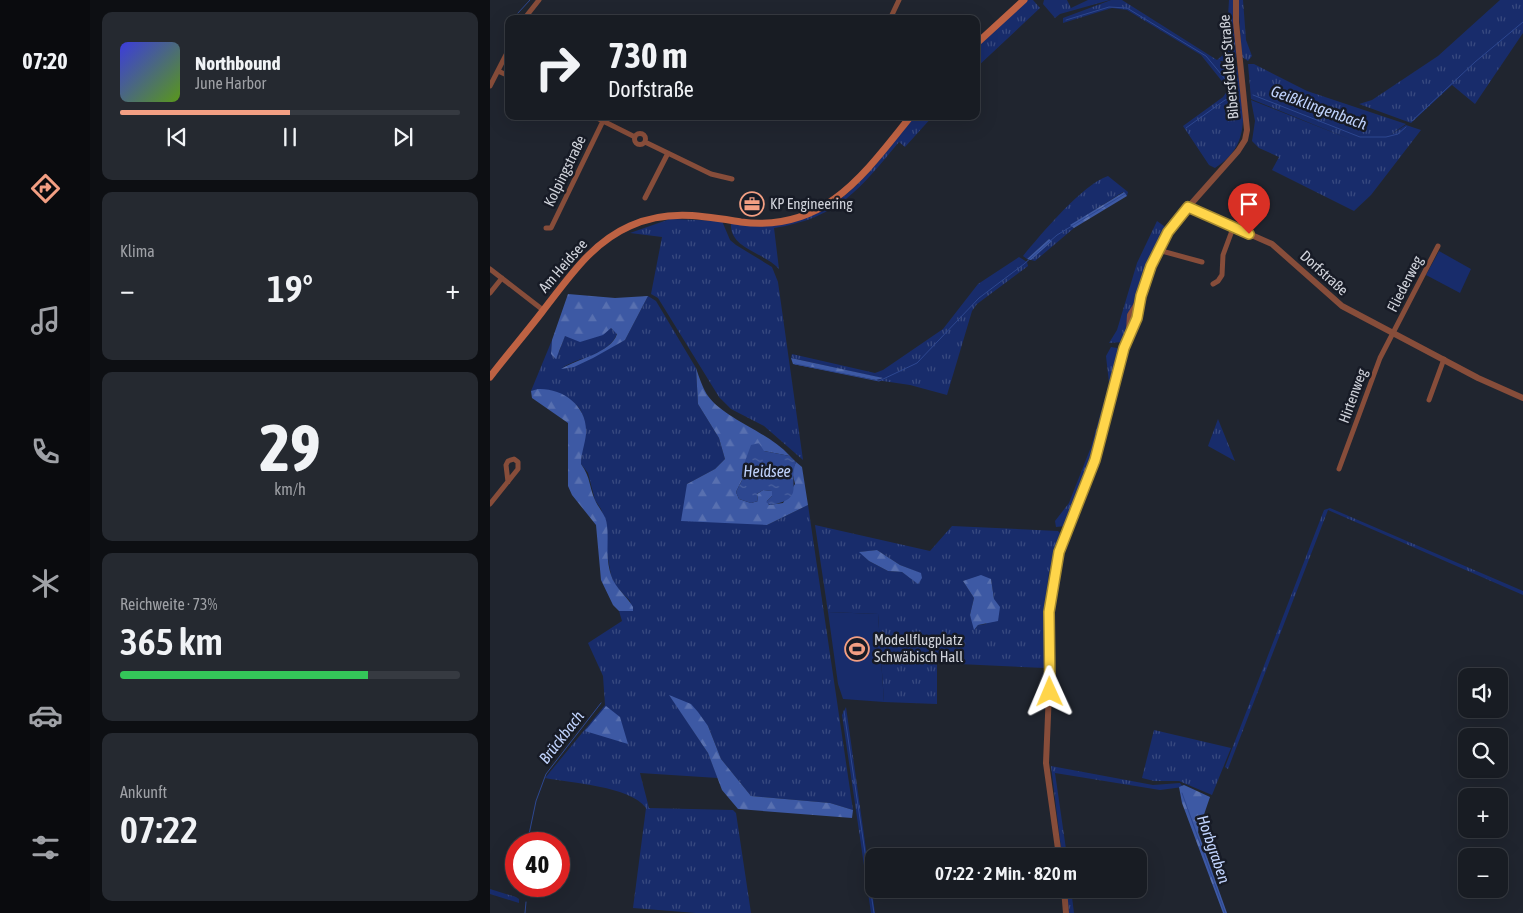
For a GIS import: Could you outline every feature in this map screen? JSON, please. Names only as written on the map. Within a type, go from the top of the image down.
[{"type":"main road","points":[[980,40],[1024,0]]},
{"type":"main road","name":"Am Heidsee","points":[[490,377],[584,259],[607,238],[647,219],[681,214],[753,223],[775,222],[800,217],[826,206],[857,182],[908,120]]},
{"type":"street","points":[[527,15],[539,0]]},
{"type":"street","points":[[892,15],[899,0]]},
{"type":"street","name":"Bibersfelder Straße","points":[[1058,848],[1046,763],[1049,713],[1049,612],[1059,552],[1095,460],[1128,336],[1130,316],[1141,296],[1158,250],[1188,207],[1245,140],[1246,115],[1236,22],[1236,0]]},
{"type":"street","points":[[490,86],[505,57]]},
{"type":"street","points":[[498,71],[505,74]]},
{"type":"street","points":[[603,121],[635,137],[639,134],[643,135],[645,142],[711,174],[732,179]]},
{"type":"street","name":"Kolpingstraße","points":[[546,228],[551,228],[603,121]]},
{"type":"street","points":[[645,198],[668,153]]},
{"type":"street","name":"Dorfstraße","points":[[1188,207],[1233,228],[1259,237],[1277,247],[1342,306],[1484,380],[1523,398]]},
{"type":"street","points":[[1213,284],[1222,275],[1224,255],[1233,228]]},
{"type":"street","name":"Fliederweg","points":[[1394,332],[1438,246]]},
{"type":"street","points":[[1158,250],[1202,262]]},
{"type":"street","points":[[490,269],[544,310]]},
{"type":"street","points":[[490,293],[502,278]]},
{"type":"street","name":"Hirtenweg","points":[[1339,470],[1380,358],[1394,332]]},
{"type":"street","points":[[1429,400],[1444,359]]},
{"type":"street","points":[[490,504],[508,482]]},
{"type":"street","points":[[1065,898],[1066,913]]},
{"type":"green space","points":[[1028,0],[1033,0],[1040,8],[980,64],[980,44]]},
{"type":"green space","points":[[1044,0],[1067,0],[1071,8],[1088,0],[1110,0],[1060,14],[1055,18],[1043,4]]},
{"type":"green space","points":[[1111,0],[1122,0],[1217,60],[1224,54],[1224,61],[1220,61],[1225,70],[1225,85],[1201,55],[1127,10],[1112,8],[1063,23],[1063,18]]},
{"type":"green space","points":[[1229,0],[1233,0],[1236,59],[1229,62],[1226,50]]},
{"type":"green space","points":[[1238,0],[1243,0],[1246,40],[1252,56],[1248,61],[1242,57]]},
{"type":"green space","points":[[1500,0],[1523,0],[1523,33],[1475,104],[1452,85],[1411,123],[1359,104],[1372,100],[1438,56]]},
{"type":"green space","points":[[1248,64],[1254,64],[1307,91],[1406,124],[1390,135],[1406,125],[1421,130],[1371,195],[1354,211],[1272,170],[1279,157],[1259,148],[1252,141],[1255,121],[1251,100],[1352,140],[1251,99]]},
{"type":"green space","points":[[1237,66],[1243,109],[1241,135],[1236,147],[1228,158],[1215,168],[1209,165],[1183,126],[1223,97],[1228,90],[1228,68]]},
{"type":"green space","points":[[912,120],[929,120],[905,147],[899,142],[872,174],[846,199],[815,217],[774,228],[779,269],[773,263],[741,244],[732,232],[731,223],[765,226],[777,225],[801,220],[822,211],[840,199],[872,169]]},
{"type":"green space","points":[[1108,176],[1128,192],[1127,196],[1123,192],[1071,225],[1074,228],[1035,261],[1031,260],[1051,241],[1049,239],[1027,259],[1023,256],[1051,223],[1075,199],[1098,181]]},
{"type":"green space","points":[[1124,192],[1127,196],[1074,228],[1070,225]]},
{"type":"green space","points":[[670,219],[722,221],[730,240],[772,267],[778,282],[803,460],[764,426],[731,409],[719,397],[658,298],[651,294],[662,237],[630,233]]},
{"type":"green space","points":[[1157,221],[1168,229],[1155,251],[1129,314],[1123,342],[1109,343],[1117,330],[1137,263]]},
{"type":"green space","points":[[1049,239],[1052,241],[1031,260],[1027,259]]},
{"type":"green space","points":[[1439,251],[1471,269],[1460,293],[1426,275]]},
{"type":"green space","points":[[1019,257],[1027,262],[1028,266],[977,304],[972,311],[947,395],[910,385],[876,380],[882,378],[791,358],[792,354],[875,373],[883,370],[943,329],[978,284]]},
{"type":"green space","points":[[568,294],[615,298],[648,296],[625,340],[574,367],[561,369],[601,351],[614,341],[617,334],[611,328],[603,335],[580,342],[565,336],[556,359],[551,354],[552,340]]},
{"type":"green space","points":[[648,296],[656,301],[696,368],[698,404],[719,438],[725,459],[715,469],[687,484],[767,525],[808,505],[853,810],[830,803],[751,796],[721,759],[708,726],[671,697],[708,753],[718,778],[640,773],[649,808],[733,810],[736,813],[751,913],[696,913],[633,908],[646,808],[638,801],[614,790],[545,778],[605,705],[603,676],[588,643],[622,621],[619,611],[632,611],[630,601],[615,585],[611,575],[606,548],[607,525],[601,509],[595,500],[588,473],[581,464],[584,432],[582,414],[578,406],[570,400],[544,391],[531,391],[552,340],[551,354],[559,352],[565,335],[611,328],[617,333],[614,340],[597,353],[625,340]]},
{"type":"green space","points":[[1111,347],[1117,348],[1121,352],[1100,436],[1065,526],[1056,527],[1055,521],[1069,503],[1091,447],[1109,383],[1106,356]]},
{"type":"green space","points":[[791,358],[883,378],[876,380],[793,364]]},
{"type":"green space","points":[[696,368],[706,393],[716,404],[725,412],[770,439],[790,456],[764,451],[744,464],[745,474],[736,492],[739,499],[751,503],[758,501],[757,494],[763,490],[772,491],[772,496],[767,501],[769,505],[783,503],[795,484],[792,471],[796,462],[802,467],[808,505],[767,525],[681,521],[687,484],[715,469],[725,459],[719,438],[698,404]]},
{"type":"green space","points":[[547,389],[565,395],[578,407],[583,415],[586,424],[586,434],[581,464],[587,474],[595,500],[606,521],[608,531],[608,562],[611,575],[615,584],[633,607],[633,611],[619,611],[613,605],[601,580],[596,525],[572,495],[568,486],[568,423],[532,398],[531,391]]},
{"type":"green space","points":[[1218,419],[1235,461],[1208,446]]},
{"type":"green space","points":[[1330,508],[1523,591],[1523,595],[1328,510],[1228,769],[1225,767],[1324,510]]},
{"type":"green space","points":[[815,525],[930,551],[952,526],[1058,531],[1061,534],[1049,572],[1046,597],[1045,668],[937,663],[937,704],[884,702],[878,614],[828,612]],"holes":[[[877,550],[900,565],[920,573],[918,583],[902,572],[888,571],[869,561],[860,552]],[[991,579],[994,599],[986,624],[978,625],[975,629],[970,615],[974,598],[963,581]]]},
{"type":"green space","points":[[877,550],[900,565],[921,573],[922,578],[918,584],[902,572],[888,571],[869,561],[859,552]]},
{"type":"green space","points":[[981,575],[991,579],[994,599],[1000,607],[998,621],[978,625],[974,630],[970,615],[974,598],[963,581]]},
{"type":"green space","name":"Modellflugplatz Schwäbisch Hall","points":[[828,612],[878,614],[884,702],[843,699],[838,684]]},
{"type":"green space","points":[[669,695],[691,704],[698,712],[708,726],[721,759],[751,796],[830,803],[853,810],[852,818],[738,809],[722,790],[708,753]]},
{"type":"green space","points":[[606,706],[620,717],[628,744],[585,731]]},
{"type":"green space","points":[[846,707],[866,848],[865,872],[842,715]]},
{"type":"green space","points":[[1154,730],[1231,748],[1212,795],[1179,781],[1154,781],[1142,778]]},
{"type":"green space","points":[[1051,766],[1153,785],[1180,783],[1183,787],[1160,790],[1055,773],[1066,848],[1061,848]]},
{"type":"green space","points":[[1184,785],[1210,797],[1198,832],[1227,913],[1223,913],[1182,803],[1179,787]]},
{"type":"green space","points":[[490,889],[505,894],[505,897],[516,897],[519,899],[519,903],[490,894]]},
{"type":"green space","points":[[869,898],[873,898],[875,913],[871,913]]},
{"type":"green space","points":[[1067,898],[1072,898],[1074,913],[1069,913]]},
{"type":"water","name":"Heidsee","points":[[759,443],[764,451],[790,456],[796,462],[794,489],[788,499],[770,505],[766,502],[772,496],[772,491],[763,490],[757,494],[758,501],[751,503],[739,499],[736,492],[745,474],[744,464],[751,445]]},
{"type":"waterway","points":[[518,13],[530,0]]},
{"type":"waterway","name":"Geißklingenbach","points":[[1066,20],[1109,7],[1127,8],[1206,56],[1226,80]]},
{"type":"waterway","name":"Geißklingenbach","points":[[1412,121],[1475,62],[1523,22]]},
{"type":"waterway","name":"Geißklingenbach","points":[[1186,128],[1225,100],[1236,97],[1231,86]]},
{"type":"waterway","name":"Geißklingenbach","points":[[1253,95],[1360,137],[1386,137],[1398,134],[1406,127]]},
{"type":"waterway","points":[[795,364],[879,381],[917,363],[979,298],[1024,264],[1057,235],[1125,194]]},
{"type":"waterway","name":"Brückbach","points":[[530,832],[536,801],[546,774],[601,703]]},
{"type":"waterway","points":[[844,711],[874,913]]},
{"type":"waterway","name":"Horbgraben","points":[[1182,793],[1225,913]]},
{"type":"waterway","name":"Brückbach","points":[[525,913],[526,902]]},
{"type":"place","name":"KP Engineering","points":[[752,204]]},
{"type":"place","name":"Modellflugplatz Schwäbisch Hall","points":[[857,649]]},
{"type":"route","points":[[1050,692],[1049,612],[1059,552],[1095,460],[1124,348],[1137,318],[1141,296],[1157,252],[1168,232],[1188,207],[1249,234]]}]
